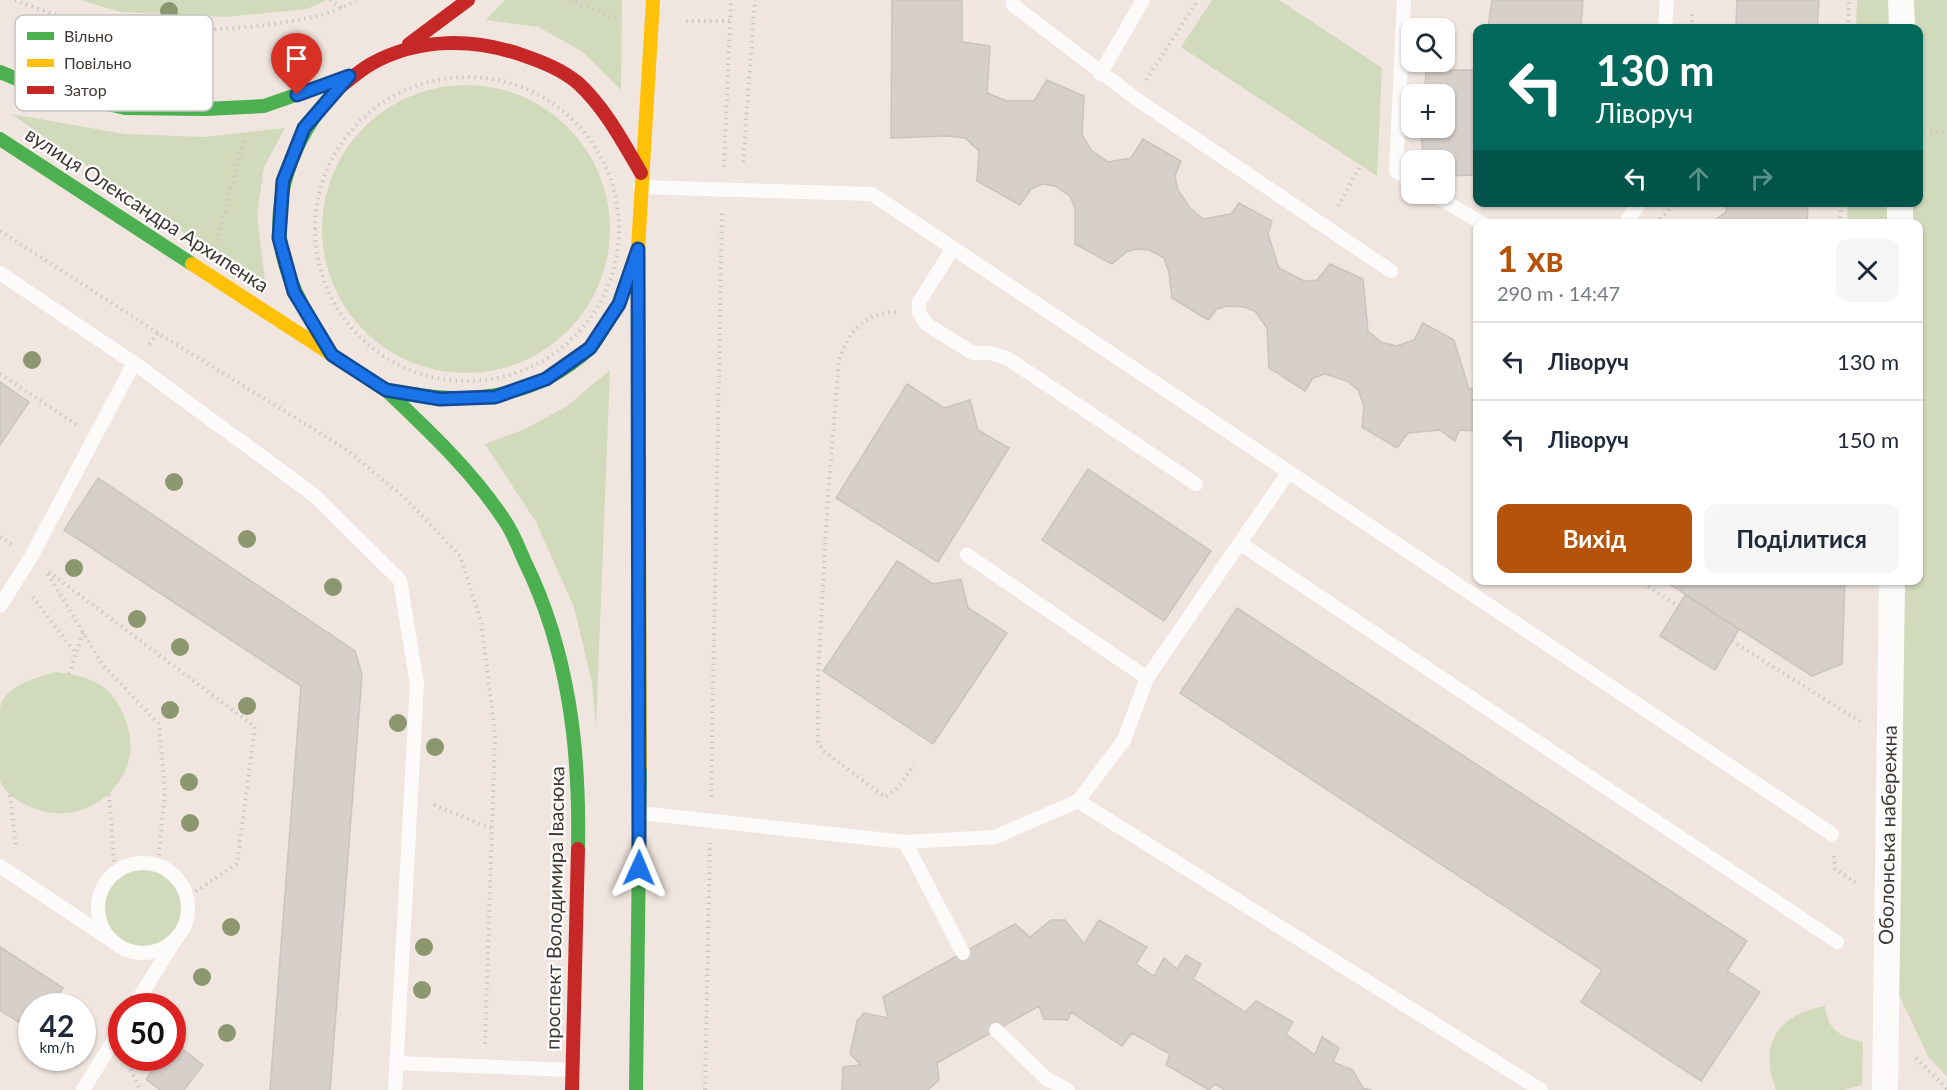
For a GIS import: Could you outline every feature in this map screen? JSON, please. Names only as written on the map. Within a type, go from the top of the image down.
[{"type":"main road","points":[[213,109],[264,106],[349,76],[402,48],[468,0]]},
{"type":"main road","points":[[636,1090],[640,813],[638,249],[653,0]]},
{"type":"main road","points":[[402,48],[460,39],[516,49],[568,75],[608,117],[641,180]]},
{"type":"main road","points":[[0,72],[15,78]]},
{"type":"main road","points":[[332,355],[294,292],[279,238],[283,181],[304,128],[349,76]]},
{"type":"main road","name":"вулиця Олександра Архипенка","points":[[0,139],[386,390]]},
{"type":"main road","points":[[386,390],[440,399],[495,397],[546,379],[590,348],[619,304],[638,249]]},
{"type":"main road","name":"проспект Володимира Івасюка","points":[[386,390],[453,454],[506,522],[544,601],[570,698],[579,785],[572,1090]]},
{"type":"street","points":[[1901,0],[1902,24]]},
{"type":"street","name":"Оболонська набережна","points":[[1885,1090],[1892,585]]},
{"type":"lane","points":[[1013,0],[1013,5],[1100,74],[1391,271]]},
{"type":"lane","points":[[1100,74],[1143,0]]},
{"type":"lane","points":[[1401,174],[1396,171],[1404,0]]},
{"type":"lane","points":[[1665,24],[1666,0]]},
{"type":"lane","points":[[641,180],[722,188],[872,194],[1832,834]]},
{"type":"lane","points":[[1450,204],[1475,219]]},
{"type":"lane","points":[[953,248],[918,302],[919,312],[926,324],[973,353],[990,353],[1007,358],[1196,484]]},
{"type":"lane","points":[[0,273],[134,363],[314,495],[400,580],[417,684],[395,1090]]},
{"type":"lane","points":[[0,606],[18,578],[134,363]]},
{"type":"lane","points":[[640,813],[905,842],[995,837],[1078,801],[1124,740],[1147,678],[1288,473]]},
{"type":"lane","points":[[1241,544],[1837,942]]},
{"type":"lane","points":[[967,555],[1147,678]]},
{"type":"lane","points":[[1078,801],[1541,1090]]},
{"type":"lane","points":[[905,842],[963,953]]},
{"type":"lane","points":[[111,939],[102,927],[98,912],[99,897],[105,884],[115,872],[128,865],[143,862],[158,865],[171,872],[181,883],[187,897],[184,926],[142,993]]},
{"type":"lane","points":[[0,866],[123,948],[136,952],[151,952],[165,947],[177,937]]},
{"type":"lane","points":[[996,1030],[1047,1079],[1068,1090]]},
{"type":"lane","points":[[83,1090],[108,1050]]},
{"type":"lane","points":[[396,1063],[572,1070]]},
{"type":"path","points":[[15,0],[67,15]]},
{"type":"path","points":[[330,0],[343,9]]},
{"type":"path","points":[[213,31],[224,31],[343,9],[355,0]]},
{"type":"path","points":[[705,1090],[722,188],[731,0]]},
{"type":"path","points":[[743,162],[755,0]]},
{"type":"path","points":[[1134,98],[1198,0]]},
{"type":"path","points":[[1848,24],[1849,0]]},
{"type":"path","points":[[468,76],[496,79],[523,87],[548,100],[571,117],[589,138],[604,162],[614,189],[619,216],[619,244],[614,272],[603,298],[588,322],[554,354],[521,372],[494,379],[466,381],[438,379],[411,371],[386,358],[363,340],[344,320],[330,296],[320,269],[315,241],[315,213],[320,186],[330,160],[346,136],[372,110],[413,86],[440,78],[468,76]]},
{"type":"path","points":[[1923,132],[1947,133]]},
{"type":"path","points":[[217,241],[244,140]]},
{"type":"path","points":[[1326,228],[1360,165]]},
{"type":"path","points":[[1661,219],[1672,207]]},
{"type":"path","points":[[0,231],[158,333],[344,448],[404,497],[460,556],[481,621],[495,734],[484,1065]]},
{"type":"path","points":[[914,765],[896,790],[885,797],[825,752],[818,743],[818,677],[839,360],[853,331],[867,317],[888,312],[919,312]]},
{"type":"path","points":[[0,374],[95,438]]},
{"type":"path","points":[[158,865],[165,791],[159,724],[102,664],[45,569],[255,727],[237,864],[187,897]]},
{"type":"path","points":[[18,578],[76,654]]},
{"type":"path","points":[[1646,585],[1678,606]]},
{"type":"path","points":[[69,674],[83,632]]},
{"type":"path","points":[[1732,641],[1889,740]]},
{"type":"path","points":[[109,794],[115,872]]},
{"type":"path","points":[[10,795],[19,878]]},
{"type":"path","points":[[411,796],[492,829]]},
{"type":"path","points":[[1832,834],[1835,869],[1886,902]]},
{"type":"path","points":[[131,1071],[140,1090]]},
{"type":"green space","points":[[80,0],[327,0],[307,9],[225,17],[121,12]]},
{"type":"green space","points":[[505,0],[622,0],[621,90],[583,52],[538,27],[486,20]]},
{"type":"green space","points":[[1212,0],[1279,0],[1382,68],[1377,176],[1181,47]]},
{"type":"green space","points":[[1857,0],[1894,0],[1893,24],[1856,24]]},
{"type":"green space","points":[[1913,0],[1947,0],[1947,1077],[1928,1056],[1896,989],[1903,585],[1923,585],[1923,219],[1908,219],[1908,207],[1923,207],[1923,24],[1912,24]]},
{"type":"green space","points":[[452,85],[480,85],[508,91],[534,102],[558,117],[578,137],[593,161],[604,187],[610,215],[608,257],[593,297],[578,321],[558,341],[534,356],[508,367],[480,373],[452,373],[424,367],[398,356],[374,341],[354,321],[339,297],[328,271],[322,243],[322,215],[328,187],[339,161],[354,137],[374,117],[398,102],[424,91]]},
{"type":"green space","points":[[11,114],[125,134],[205,137],[285,128],[264,167],[257,214],[266,289]]},
{"type":"green space","points":[[1848,207],[1890,207],[1889,219],[1847,219]]},
{"type":"green space","points":[[610,370],[596,726],[592,683],[574,607],[536,522],[485,444],[525,429],[567,406]]},
{"type":"green space","points":[[55,672],[88,679],[108,691],[122,711],[130,734],[129,758],[118,784],[94,805],[65,813],[49,813],[34,809],[11,795],[0,781],[0,708],[3,700],[14,688]]},
{"type":"green space","points":[[143,863],[160,867],[175,876],[184,891],[188,908],[184,925],[175,940],[160,949],[143,953],[126,949],[111,940],[102,925],[98,908],[102,891],[111,876],[126,867]]},
{"type":"green space","points":[[1825,1006],[1832,1027],[1842,1035],[1863,1042],[1862,1085],[1843,1090],[1776,1090],[1769,1059],[1771,1045],[1776,1034],[1795,1016]]},
{"type":"building","points":[[892,0],[962,0],[962,42],[990,46],[987,93],[1007,101],[1034,101],[1047,80],[1084,96],[1082,134],[1091,150],[1108,162],[1131,158],[1143,139],[1181,161],[1175,176],[1178,190],[1190,208],[1203,219],[1231,214],[1239,203],[1272,221],[1268,234],[1279,268],[1304,281],[1317,280],[1330,264],[1363,279],[1368,331],[1381,342],[1397,346],[1414,340],[1423,323],[1454,340],[1469,389],[1473,389],[1473,431],[1459,430],[1455,441],[1440,430],[1408,433],[1397,448],[1362,427],[1364,406],[1358,390],[1347,381],[1325,374],[1313,378],[1305,391],[1269,368],[1267,328],[1255,311],[1244,307],[1227,306],[1217,309],[1208,320],[1172,298],[1169,273],[1164,258],[1149,250],[1136,249],[1126,252],[1112,264],[1075,244],[1075,208],[1070,196],[1055,186],[1042,184],[1031,189],[1020,205],[977,181],[979,151],[965,138],[946,136],[891,138]]},
{"type":"building","points":[[1492,0],[1583,0],[1581,24],[1489,24]]},
{"type":"building","points":[[1737,0],[1819,0],[1817,24],[1736,24]]},
{"type":"building","points":[[1473,70],[1473,175],[1455,176],[1455,150],[1422,150],[1422,138],[1455,138],[1455,84],[1425,84],[1426,72]]},
{"type":"building","points":[[1726,207],[1808,207],[1807,219],[1716,219],[1726,212]]},
{"type":"building","points":[[0,382],[29,402],[0,445]]},
{"type":"building","points":[[907,384],[944,408],[970,400],[978,430],[1009,448],[938,562],[836,498]]},
{"type":"building","points":[[1088,469],[1211,551],[1164,621],[1042,540]]},
{"type":"building","points":[[98,478],[355,651],[362,674],[330,1090],[270,1090],[301,686],[64,530]]},
{"type":"building","points":[[897,561],[933,584],[961,579],[968,608],[1007,633],[933,744],[823,671]]},
{"type":"building","points":[[1671,585],[1845,585],[1842,664],[1812,676]]},
{"type":"building","points":[[1685,595],[1739,629],[1715,670],[1660,636]]},
{"type":"building","points":[[1237,608],[1747,941],[1727,971],[1760,992],[1701,1081],[1581,1002],[1602,970],[1180,693]]},
{"type":"building","points":[[1051,920],[1065,920],[1084,944],[1099,920],[1147,947],[1136,964],[1154,976],[1164,958],[1177,969],[1186,955],[1201,964],[1193,979],[1245,1012],[1256,1001],[1293,1022],[1286,1034],[1315,1055],[1322,1037],[1339,1048],[1333,1062],[1353,1070],[1363,1088],[1372,1090],[1225,1090],[1215,1084],[1209,1090],[1166,1065],[1170,1054],[1132,1033],[1122,1046],[1071,1012],[1068,1020],[1044,1019],[1039,1006],[937,1063],[939,1080],[928,1090],[842,1090],[843,1067],[861,1065],[850,1054],[857,1021],[864,1013],[888,1018],[883,997],[1015,924],[1030,937]]},
{"type":"building","points":[[0,947],[63,988],[59,993],[18,993],[18,1022],[0,1010]]},
{"type":"building","points":[[186,1052],[203,1065],[184,1090],[160,1090],[146,1079],[152,1071],[186,1071]]},
{"type":"traffic: fast","points":[[0,72],[15,78]]},
{"type":"traffic: fast","points":[[213,109],[264,106],[347,77]]},
{"type":"traffic: fast","points":[[326,346],[304,308],[286,267],[279,219],[288,171],[297,149],[308,127],[337,89]]},
{"type":"traffic: fast","points":[[0,139],[192,264]]},
{"type":"traffic: fast","points":[[638,271],[639,517]]},
{"type":"traffic: fast","points":[[412,394],[436,397],[483,397],[528,386],[570,365],[589,349],[610,318]]},
{"type":"traffic: fast","points":[[386,390],[479,485],[505,521],[540,596],[562,666],[569,702],[577,775],[578,849]]},
{"type":"traffic: fast","points":[[636,1090],[640,767]]},
{"type":"traffic: slow","points":[[610,318],[619,304],[638,249],[653,0]]},
{"type":"traffic: slow","points":[[192,264],[386,390],[412,394]]},
{"type":"traffic: slow","points":[[639,517],[640,767]]},
{"type":"traffic: jam","points":[[409,44],[468,0]]},
{"type":"traffic: jam","points":[[337,89],[371,64],[408,49],[447,43],[506,50],[546,64],[578,83],[605,114],[641,173]]},
{"type":"traffic: jam","points":[[572,1090],[578,849]]},
{"type":"route","points":[[297,95],[349,76],[304,128],[283,181],[279,238],[294,292],[332,355],[386,390],[440,399],[495,397],[546,379],[590,348],[619,304],[638,249],[639,868]]}]
